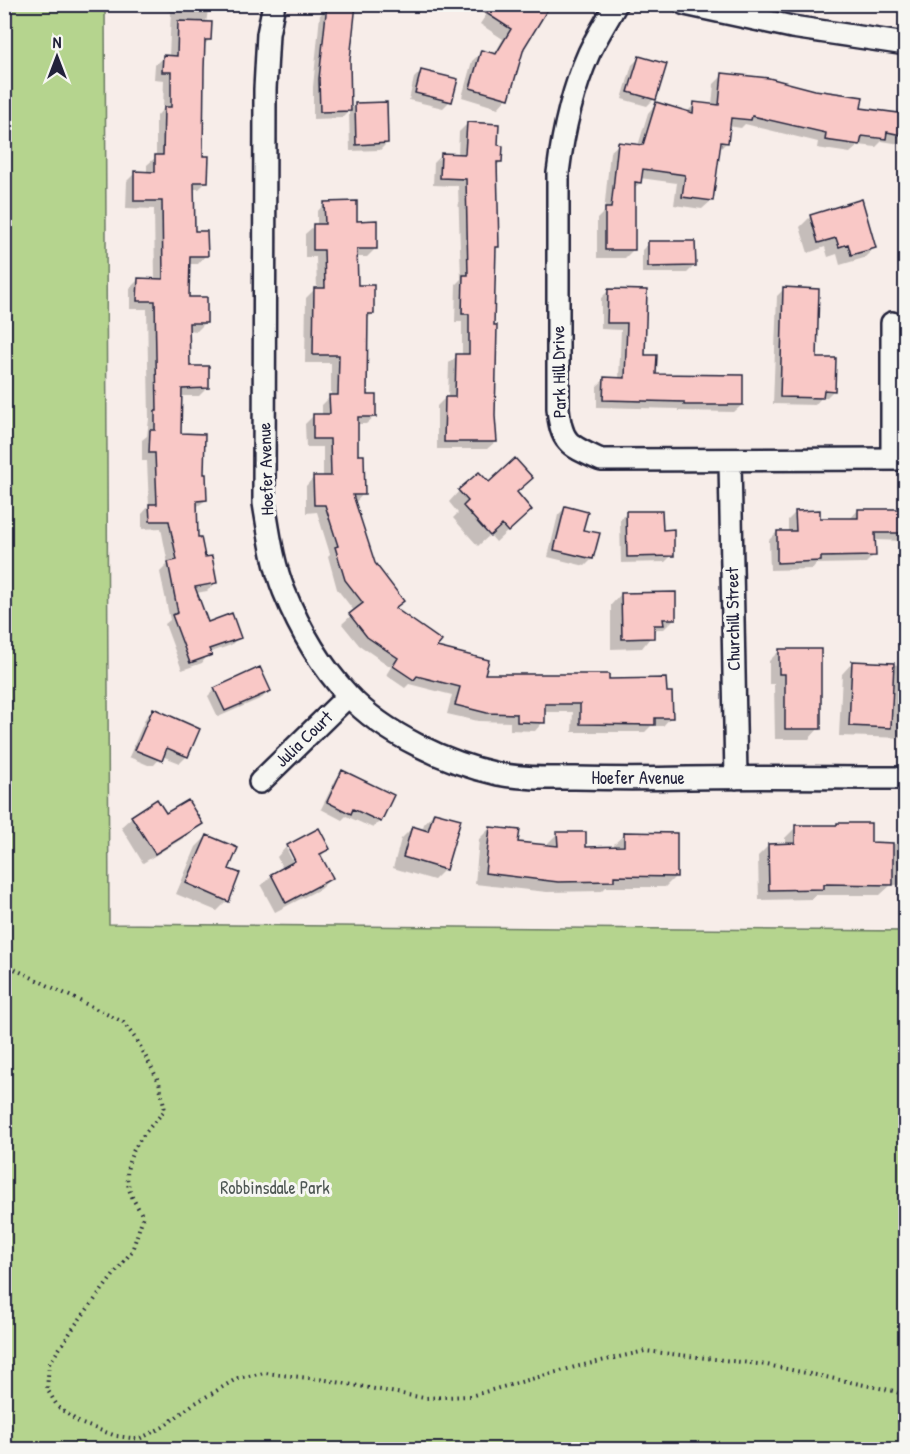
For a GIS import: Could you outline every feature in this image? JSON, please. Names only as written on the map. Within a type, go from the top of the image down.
[{"type":"street","name":"Hoefer Avenue","points":[[274,4],[268,34],[264,89],[264,503],[283,590],[300,627],[348,696],[383,725],[418,746],[499,774],[616,779],[906,778]]},
{"type":"street","name":"Park Hill Drive","points":[[616,4],[589,54],[574,93],[562,138],[558,173],[558,408],[560,429],[572,447],[601,460],[899,459]]},
{"type":"street","points":[[685,4],[702,10],[792,27],[906,44]]},
{"type":"street","points":[[892,323],[899,459]]},
{"type":"street","name":"Churchill Street","points":[[730,461],[736,777]]},
{"type":"street","name":"Julia Court","points":[[260,782],[348,696]]},
{"type":"path","points":[[4,964],[123,1022],[138,1042],[159,1082],[165,1110],[136,1145],[127,1168],[129,1188],[143,1217],[132,1251],[76,1324],[49,1364],[47,1389],[58,1407],[80,1423],[116,1436],[140,1439],[163,1427],[192,1405],[238,1378],[265,1372],[326,1380],[424,1398],[470,1396],[575,1367],[645,1351],[767,1365],[894,1391],[906,1396]]},
{"type":"green space","name":"Robbinsdale Park","points":[[5,4],[105,5],[109,924],[905,931],[905,1449],[5,1449]]},
{"type":"building","points":[[327,4],[356,4],[350,60],[351,111],[320,112],[319,79]]},
{"type":"building","points":[[472,4],[551,4],[524,48],[509,99],[470,88],[481,50],[496,54],[511,29]]},
{"type":"building","points":[[178,21],[212,22],[211,40],[205,40],[204,69],[203,156],[209,156],[208,182],[194,182],[195,231],[207,231],[208,256],[190,256],[189,297],[207,297],[207,323],[189,323],[190,366],[209,366],[209,388],[182,389],[181,433],[205,434],[204,474],[206,474],[207,500],[197,501],[198,537],[201,537],[205,557],[212,556],[217,583],[195,587],[208,622],[232,613],[241,638],[209,649],[212,655],[190,663],[172,615],[178,613],[168,562],[177,560],[169,521],[150,521],[149,504],[157,504],[155,453],[149,453],[150,430],[155,430],[155,411],[157,411],[155,301],[137,301],[138,278],[163,279],[162,201],[134,201],[134,171],[155,172],[155,155],[163,155],[164,107],[171,107],[171,72],[162,72],[163,55],[177,56]]},
{"type":"building","points":[[639,56],[667,64],[656,100],[628,92]]},
{"type":"building","points":[[421,70],[458,79],[452,102],[415,93]]},
{"type":"building","points":[[722,73],[769,78],[815,90],[863,97],[861,108],[906,114],[906,136],[887,132],[886,139],[862,136],[860,145],[825,140],[826,133],[752,116],[751,120],[731,118],[728,143],[721,142],[713,201],[682,197],[685,175],[643,169],[641,183],[635,182],[635,250],[605,250],[605,208],[611,208],[618,142],[643,145],[656,102],[693,113],[694,102],[719,105]]},
{"type":"building","points":[[387,102],[388,143],[356,145],[355,103]]},
{"type":"building","points":[[467,122],[499,124],[498,145],[503,146],[502,162],[497,162],[499,247],[496,247],[494,325],[497,325],[495,416],[497,442],[444,442],[445,397],[455,397],[456,354],[469,354],[469,314],[462,314],[463,275],[468,275],[466,179],[440,178],[441,153],[465,154]]},
{"type":"building","points":[[862,199],[876,248],[851,255],[848,244],[839,247],[836,238],[818,243],[810,215]]},
{"type":"building","points":[[357,201],[357,221],[377,220],[377,249],[357,249],[358,285],[374,285],[374,314],[368,314],[367,395],[376,395],[376,417],[358,417],[358,455],[364,455],[365,495],[353,495],[375,563],[404,601],[395,608],[442,641],[437,647],[489,660],[485,674],[609,674],[609,679],[666,678],[667,692],[672,692],[673,718],[655,718],[655,725],[580,724],[580,704],[545,704],[545,723],[517,722],[517,714],[487,713],[455,705],[460,687],[417,676],[414,680],[393,666],[398,658],[367,637],[349,614],[363,603],[345,580],[335,547],[338,546],[325,505],[314,505],[313,476],[331,476],[330,439],[313,439],[313,414],[330,414],[329,395],[338,395],[339,355],[313,355],[314,288],[325,288],[324,250],[313,250],[313,224],[325,224],[324,202]]},
{"type":"building","points":[[648,241],[695,241],[696,266],[648,267]]},
{"type":"building","points":[[783,287],[819,289],[817,358],[836,358],[835,391],[824,390],[823,398],[780,397]]},
{"type":"building","points":[[608,289],[647,290],[645,355],[657,355],[656,374],[743,375],[743,405],[684,405],[684,402],[603,400],[604,377],[625,378],[627,323],[607,323]]},
{"type":"building","points":[[515,458],[533,478],[517,492],[532,510],[508,532],[502,525],[490,536],[463,506],[468,501],[458,490],[479,472],[489,482]]},
{"type":"building","points":[[565,506],[588,512],[583,530],[600,533],[593,559],[554,550]]},
{"type":"building","points":[[858,509],[906,509],[906,533],[875,533],[876,556],[821,557],[821,561],[777,563],[777,531],[796,531],[795,511],[820,510],[820,518],[858,518]]},
{"type":"building","points":[[626,511],[662,511],[663,530],[674,529],[674,556],[627,557]]},
{"type":"building","points":[[676,592],[676,619],[663,619],[664,625],[654,625],[654,638],[622,639],[621,593]]},
{"type":"building","points":[[779,649],[821,649],[821,729],[785,729],[785,674],[779,674]]},
{"type":"building","points":[[852,661],[894,663],[891,728],[849,726]]},
{"type":"building","points":[[260,667],[271,691],[225,711],[214,688]]},
{"type":"building","points":[[153,708],[200,729],[188,757],[167,748],[162,761],[135,750]]},
{"type":"building","points":[[342,770],[394,795],[381,822],[353,809],[351,814],[327,802]]},
{"type":"building","points":[[157,799],[166,813],[188,800],[203,824],[155,854],[131,816]]},
{"type":"building","points":[[434,812],[461,819],[446,870],[403,857],[412,826],[428,831]]},
{"type":"building","points":[[837,823],[871,823],[871,842],[893,843],[893,885],[824,884],[824,889],[769,890],[768,844],[795,843],[795,825],[837,825]]},
{"type":"building","points":[[490,827],[520,830],[518,842],[558,846],[557,832],[586,832],[586,847],[624,846],[624,832],[677,833],[677,877],[614,876],[614,881],[558,882],[485,873]]},
{"type":"building","points":[[319,828],[330,849],[320,854],[333,878],[286,903],[271,874],[295,861],[287,845]]},
{"type":"building","points":[[207,835],[238,848],[229,869],[240,873],[229,902],[186,883]]}]
